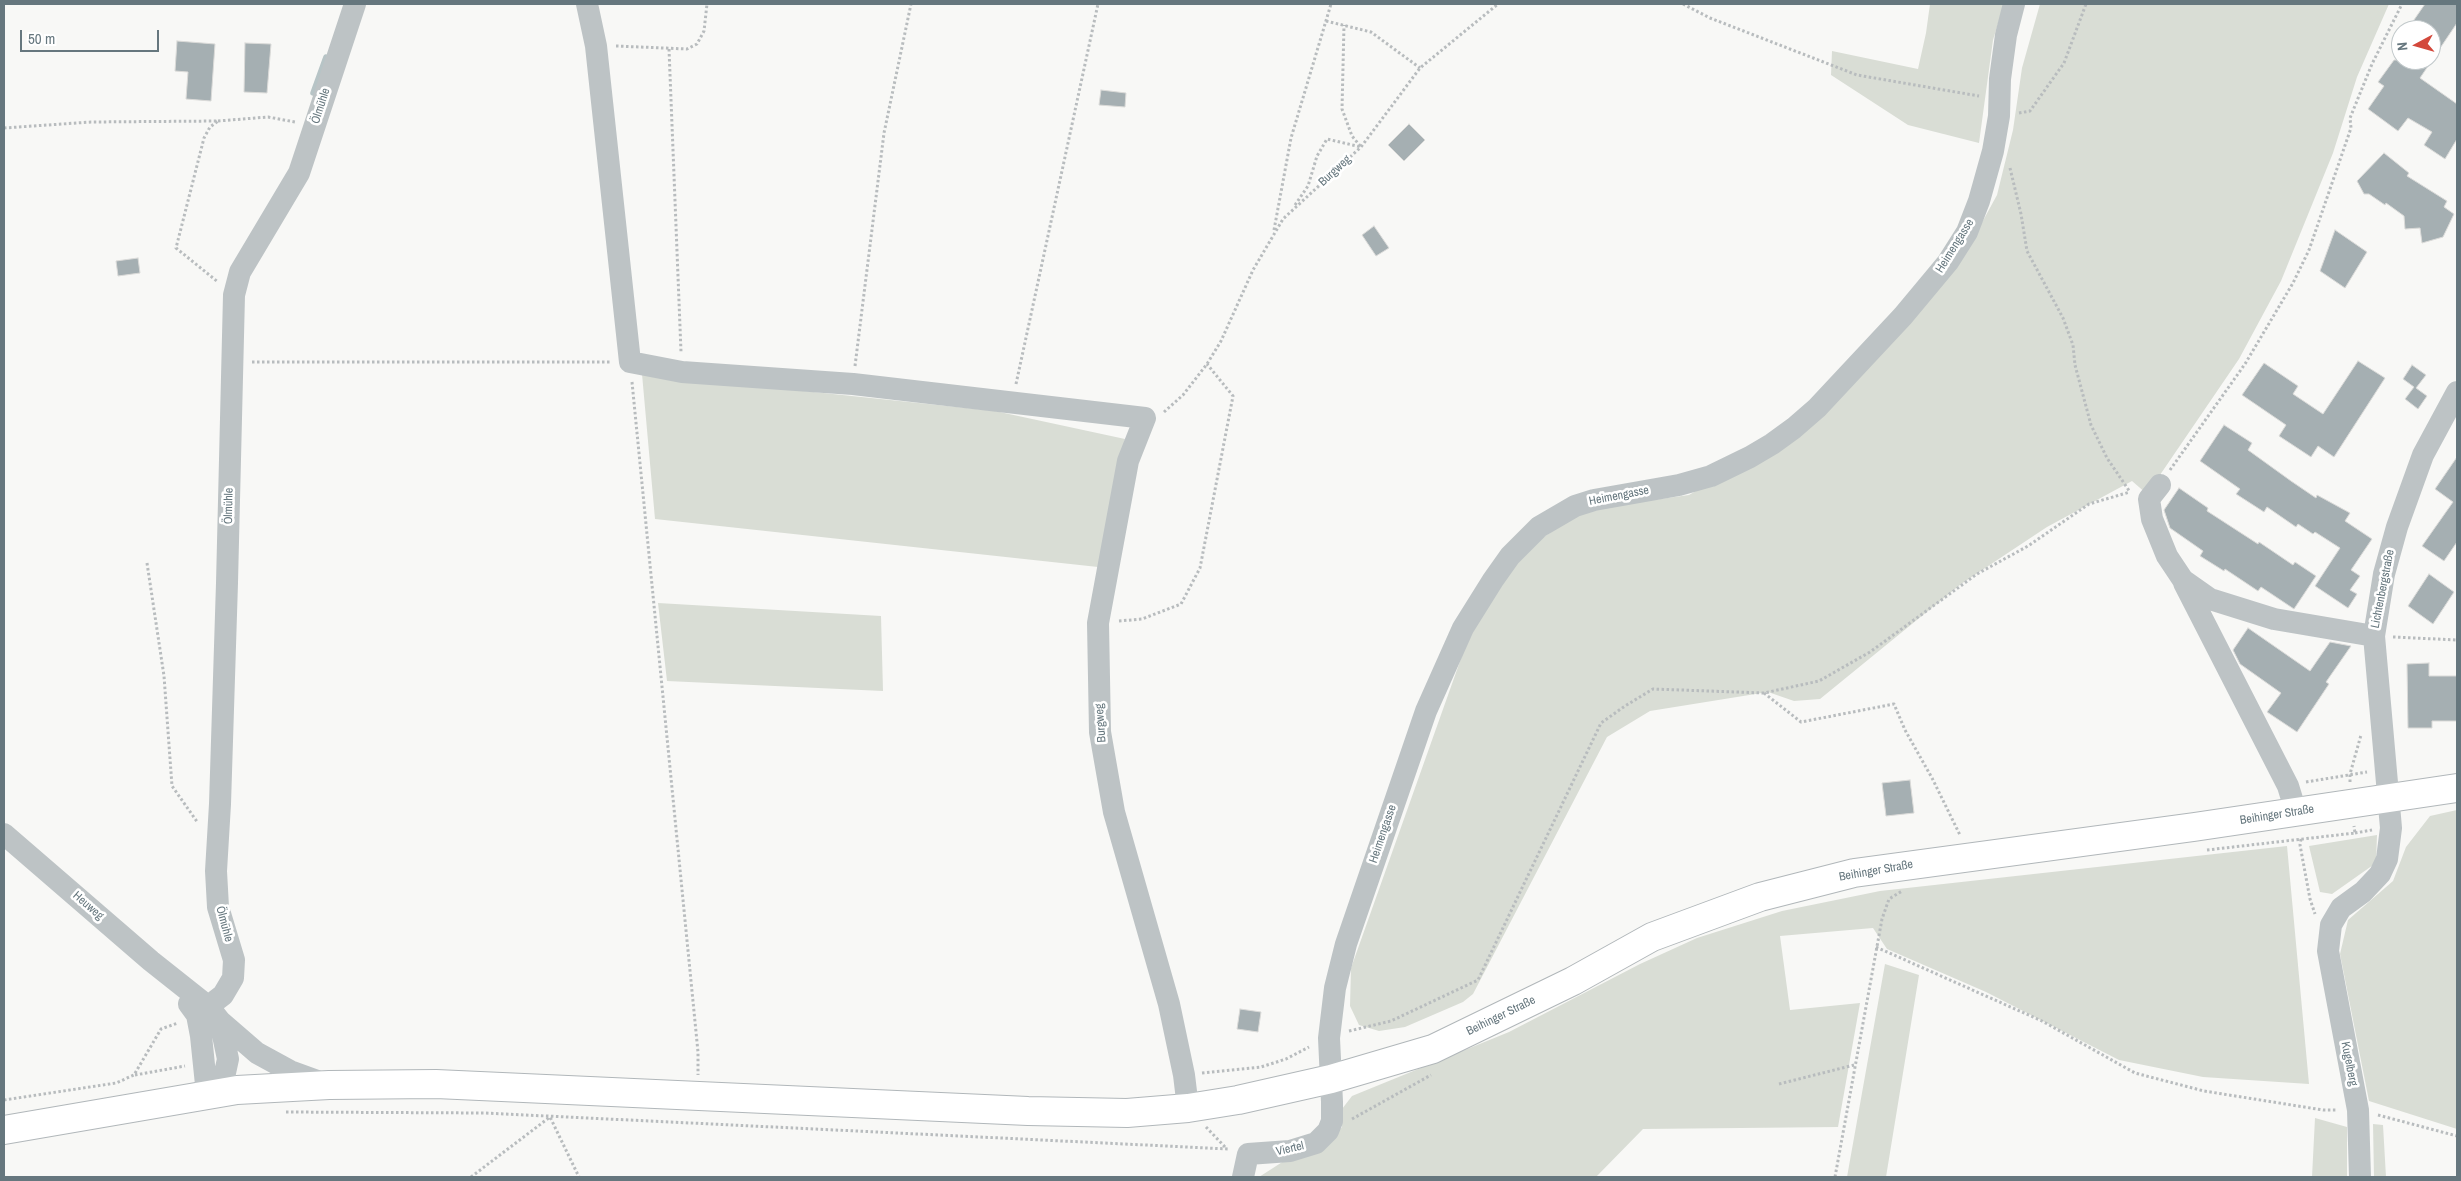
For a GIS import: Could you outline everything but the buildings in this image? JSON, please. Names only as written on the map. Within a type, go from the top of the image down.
[{"type":"main road","name":"Beihinger Straße","points":[[4,1130],[207,1094],[253,1088],[329,1085],[436,1084],[1028,1111],[1127,1113],[1188,1108],[1238,1100],[1331,1079],[1433,1049],[1573,981],[1652,937],[1709,914],[1760,897],[1854,873],[1970,856],[2033,850],[2457,788]]},
{"type":"street","name":"Ölmühle","points":[[209,1014],[233,978],[234,960],[218,907],[216,872],[228,583],[234,295],[240,272],[299,173],[355,4]]},
{"type":"street","points":[[588,4],[596,46],[630,362],[682,372],[853,384],[1014,401],[1145,418]]},
{"type":"street","name":"Heimengasse","points":[[1331,1079],[1329,1038],[1335,988],[1346,944],[1426,711],[1463,628],[1498,572],[1510,556],[1539,527],[1570,509],[1594,500],[1679,485],[1711,476],[1765,448],[1794,428],[1816,408],[1903,316],[1948,262],[1967,232],[1980,201],[1993,151],[2006,36],[2014,4]]},
{"type":"street","name":"Lichtenbergstraße","points":[[2328,951],[2331,926],[2341,908],[2369,886],[2380,874],[2388,859],[2391,828],[2374,636],[2384,574],[2397,527],[2423,455],[2457,392]]},
{"type":"street","name":"Burgweg","points":[[1145,418],[1128,461],[1098,622],[1100,732],[1114,812],[1151,937],[1184,1074],[1188,1108]]},
{"type":"street","points":[[2146,492],[2152,519],[2164,550],[2183,580],[2288,786],[2296,812]]},
{"type":"street","points":[[2183,580],[2210,599],[2274,619],[2374,636]]},
{"type":"street","name":"Heuweg","points":[[4,834],[171,978],[209,1014]]},
{"type":"street","name":"Kugelberg","points":[[2328,951],[2358,1110],[2360,1177]]},
{"type":"street","points":[[209,1014],[266,1060],[329,1085]]},
{"type":"street","points":[[207,1094],[222,1082],[228,1059],[209,1014]]},
{"type":"street","points":[[1328,1131],[1332,1121],[1331,1079]]},
{"type":"street","name":"Viertel","points":[[1244,1177],[1248,1154],[1290,1151],[1316,1143],[1328,1131]]},
{"type":"path","points":[[596,46],[687,49],[697,44],[704,31],[707,4]]},
{"type":"path","points":[[853,384],[884,133],[911,4]]},
{"type":"path","points":[[1014,401],[1019,369],[1098,4]]},
{"type":"path","points":[[1274,231],[1291,138],[1331,4]]},
{"type":"path","name":"Burgweg","points":[[1145,418],[1162,413],[1176,401],[1207,364],[1221,341],[1274,231],[1283,219],[1361,147],[1420,68],[1498,4]]},
{"type":"path","points":[[1684,4],[1710,18],[1857,75],[1999,108],[2030,111],[2064,63],[2086,4]]},
{"type":"path","points":[[1184,1074],[1261,1067],[1286,1059],[1329,1038],[1391,1021],[1478,980],[1601,723],[1653,689],[1764,693],[1819,681],[1870,652],[1977,574],[2028,546],[2088,504],[2146,492],[2244,364],[2293,283],[2308,250],[2351,128],[2350,118],[2372,64],[2402,4]]},
{"type":"path","points":[[1326,21],[1371,32],[1420,68]]},
{"type":"path","points":[[1344,25],[1342,108],[1352,136],[1361,147]]},
{"type":"path","points":[[669,48],[682,372]]},
{"type":"path","points":[[4,128],[90,122],[218,121],[268,117],[314,126]]},
{"type":"path","points":[[218,121],[210,127],[204,138],[176,248],[234,295]]},
{"type":"path","points":[[1283,219],[1308,186],[1317,156],[1327,139],[1361,147]]},
{"type":"path","points":[[2008,160],[2021,214],[2027,251],[2063,318],[2073,345],[2075,365],[2091,425],[2107,458],[2146,492]]},
{"type":"path","points":[[232,362],[630,362],[698,1052],[698,1095]]},
{"type":"path","points":[[1098,622],[1142,619],[1181,604],[1200,568],[1233,396],[1207,364]]},
{"type":"path","points":[[147,563],[164,676],[172,786],[201,827],[218,842]]},
{"type":"path","points":[[2374,636],[2457,640]]},
{"type":"path","points":[[1764,693],[1801,722],[1894,704],[1904,730],[1932,778],[1970,856]]},
{"type":"path","points":[[2204,850],[2355,833],[2350,774],[2362,730]]},
{"type":"path","points":[[2288,786],[2350,774]]},
{"type":"path","points":[[2301,839],[2303,863],[2310,898],[2316,916]]},
{"type":"path","points":[[1836,1177],[1854,1065],[1882,919],[1889,899],[1904,888],[1896,888]]},
{"type":"path","points":[[1876,947],[2042,1020],[2135,1073],[2204,1092],[2323,1110],[2358,1110],[2457,1136]]},
{"type":"path","points":[[4,1100],[116,1083],[134,1075],[161,1029],[209,1014]]},
{"type":"path","points":[[1778,1084],[1854,1065]]},
{"type":"path","points":[[1328,1131],[1436,1072]]},
{"type":"path","points":[[281,1112],[484,1114],[1226,1148]]},
{"type":"path","points":[[471,1177],[550,1117]]},
{"type":"path","points":[[550,1117],[579,1177]]},
{"type":"shaded area","points":[[1930,4],[2004,4],[1993,40],[1979,143],[1908,125],[1831,75],[1832,51],[1918,69]]},
{"type":"shaded area","points":[[2040,4],[2389,4],[2357,77],[2333,153],[2281,281],[2239,359],[2147,494],[2132,481],[2047,527],[1961,584],[1820,699],[1794,701],[1768,692],[1650,711],[1607,737],[1473,994],[1463,1002],[1405,1027],[1379,1031],[1359,1025],[1350,1006],[1351,968],[1469,636],[1522,551],[1587,509],[1689,495],[1793,434],[1961,261],[1997,195],[2013,130],[2022,68]]},
{"type":"shaded area","points":[[642,374],[995,411],[1125,439],[1098,567],[655,519]]},
{"type":"shaded area","points":[[658,603],[881,616],[883,691],[667,681]]},
{"type":"shaded area","points":[[2457,810],[2457,1129],[2369,1101],[2340,954],[2348,920],[2393,881],[2406,847],[2430,816]]},
{"type":"shaded area","points":[[2377,835],[2376,863],[2332,894],[2320,892],[2309,846]]},
{"type":"shaded area","points":[[2287,846],[2309,1084],[2203,1077],[2119,1060],[1986,992],[1887,949],[1873,928],[1780,936],[1790,1010],[1860,1003],[1838,1127],[1643,1129],[1596,1177],[1259,1177],[1287,1159],[1327,1145],[1342,1127],[1342,1109],[1352,1096],[1509,1032],[1640,964],[1697,938],[1782,911],[1880,891]]},
{"type":"shaded area","points":[[1885,964],[1919,975],[1886,1177],[1847,1177]]},
{"type":"shaded area","points":[[2315,1118],[2347,1127],[2347,1177],[2312,1177]]},
{"type":"shaded area","points":[[2373,1124],[2383,1125],[2386,1177],[2374,1177]]},
{"type":"waterway","points":[[313,93],[326,57]]}]
